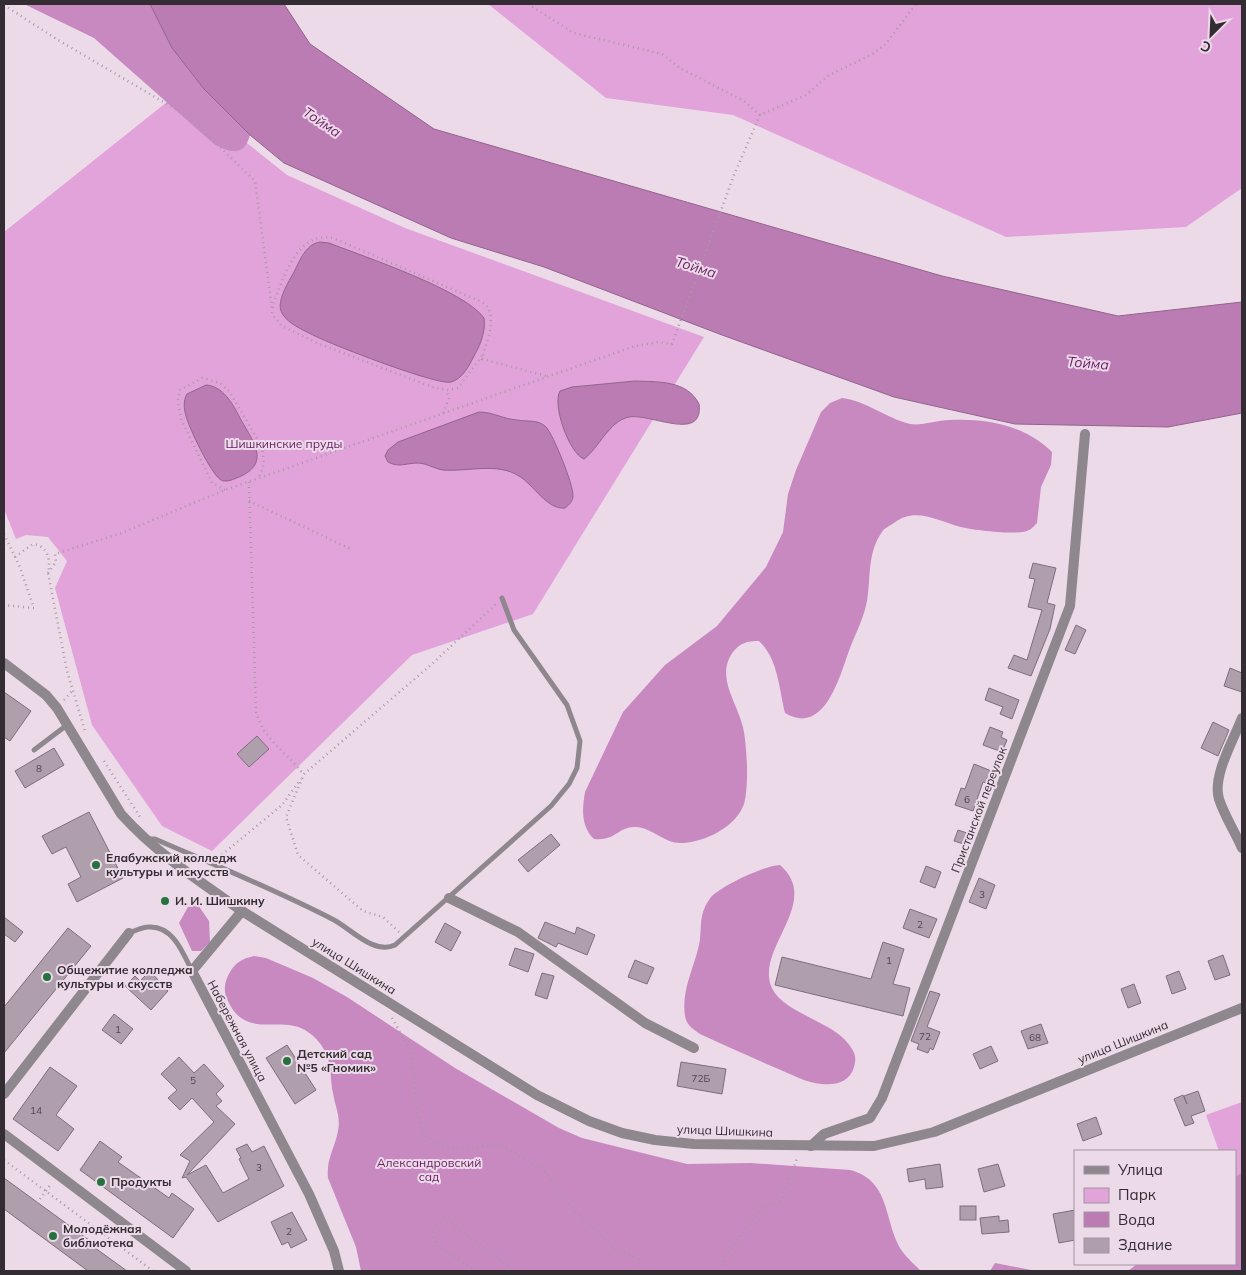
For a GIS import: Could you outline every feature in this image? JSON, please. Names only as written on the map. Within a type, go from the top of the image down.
[{"type":"street","name":"Пристанской переулок","points":[[811,1146],[824,1134],[870,1118],[882,1098],[1070,606],[1085,434]]},
{"type":"street","points":[[4,663],[46,695],[67,725],[121,814],[145,840],[242,911]]},
{"type":"street","points":[[1242,718],[1218,777],[1217,788],[1219,799],[1242,848]]},
{"type":"street","points":[[448,898],[518,932],[645,1023],[694,1048]]},
{"type":"street","name":"улица Шишкина","points":[[242,911],[538,1095],[589,1121],[622,1133],[655,1140],[694,1144],[874,1146],[934,1132],[1242,1008]]},
{"type":"street","name":"Набережная улица","points":[[242,911],[192,971],[309,1194],[334,1251],[339,1271]]},
{"type":"street","points":[[4,1094],[129,933]]},
{"type":"street","points":[[4,1134],[186,1271]]},
{"type":"lane","points":[[145,840],[155,839],[335,920],[374,945],[388,947],[404,936],[448,898],[551,806],[569,784],[576,768],[580,741],[567,705],[514,630],[502,598]]},
{"type":"lane","points":[[34,750],[67,725]]},
{"type":"lane","points":[[129,933],[148,926],[166,930],[179,944],[192,971]]},
{"type":"path","points":[[528,4],[574,33],[662,54],[680,68],[744,101],[760,115]]},
{"type":"path","points":[[48,573],[56,562],[55,554],[119,534],[225,490],[635,346],[659,342],[672,344],[734,175],[760,115],[806,94],[830,75],[872,55],[886,44],[916,4]]},
{"type":"path","points":[[4,5],[58,40],[189,117],[255,181],[272,314],[282,326],[317,343],[435,388],[446,390],[458,388],[462,385],[482,356],[491,318],[487,305],[333,238],[318,236],[311,239],[298,251],[273,304],[272,314]]},
{"type":"path","points":[[482,356],[484,361],[549,376]]},
{"type":"path","points":[[225,490],[212,483],[179,412],[180,390],[202,378],[220,383],[230,391],[262,447],[264,464],[258,479]]},
{"type":"path","points":[[443,413],[449,398],[446,390]]},
{"type":"path","points":[[249,482],[256,712],[262,729],[273,744],[304,774]]},
{"type":"path","points":[[249,501],[351,550]]},
{"type":"path","points":[[4,534],[15,557],[34,608],[4,605]]},
{"type":"path","points":[[15,557],[33,544],[39,545],[46,551],[50,559],[48,573],[67,671],[85,733]]},
{"type":"path","points":[[211,864],[282,805],[304,774],[432,664],[502,598]]},
{"type":"path","points":[[101,757],[144,823]]},
{"type":"path","points":[[304,774],[286,817],[298,855],[363,911],[383,917],[404,936]]},
{"type":"path","points":[[392,1017],[411,1050],[417,1110],[424,1135],[440,1145],[456,1149],[500,1145],[543,1170],[574,1210],[616,1249],[640,1260],[639,1271]]},
{"type":"path","points":[[722,1271],[723,1259],[762,1208],[781,1201],[798,1156]]},
{"type":"path","points":[[4,1160],[47,1190],[153,1271]]},
{"type":"path","points":[[38,1203],[57,1175]]},
{"type":"path","points":[[476,1271],[437,1245],[432,1229],[445,1218],[514,1271]]},
{"type":"green space","points":[[24,4],[150,4],[172,48],[204,89],[250,135],[244,147],[240,150],[231,151],[214,144],[94,38]]},
{"type":"green space","points":[[488,4],[1242,4],[1242,188],[1186,227],[1006,237],[733,115],[606,98]]},
{"type":"green space","name":"Шишкинские пруды","points":[[187,86],[238,136],[287,175],[405,228],[704,337],[533,614],[412,655],[212,851],[162,826],[92,725],[55,588],[67,561],[48,537],[26,535],[16,539],[4,509],[4,232]]},
{"type":"green space","points":[[842,398],[860,402],[910,424],[949,420],[977,420],[1004,425],[1030,435],[1052,452],[1051,465],[1041,487],[1037,523],[1031,529],[1024,532],[996,532],[967,528],[918,515],[902,518],[886,528],[877,540],[874,548],[870,566],[867,601],[862,619],[836,687],[821,710],[811,717],[799,718],[785,713],[774,665],[759,641],[747,642],[733,652],[726,672],[727,682],[742,722],[747,758],[746,797],[740,812],[734,820],[719,832],[691,842],[676,843],[648,830],[636,827],[630,827],[608,838],[594,839],[585,823],[583,805],[585,792],[623,712],[665,665],[717,626],[766,567],[783,532],[788,494],[796,470],[821,412],[830,403]]},
{"type":"green space","points":[[780,865],[791,878],[794,892],[793,906],[770,963],[769,977],[773,989],[781,1000],[832,1030],[844,1039],[852,1049],[855,1058],[854,1067],[851,1074],[839,1083],[823,1084],[806,1081],[702,1035],[691,1027],[686,1019],[684,1007],[686,989],[699,945],[702,916],[707,903],[717,892],[734,882],[754,872]]},
{"type":"green space","points":[[198,905],[209,921],[210,942],[201,951],[192,951],[179,923],[188,907]]},
{"type":"green space","name":"Александровский сад","points":[[254,956],[266,958],[313,978],[347,997],[455,1068],[559,1128],[582,1138],[687,1164],[751,1163],[850,1170],[864,1175],[880,1193],[896,1240],[902,1251],[921,1271],[361,1271],[356,1247],[328,1178],[328,1165],[337,1137],[339,1121],[332,1088],[330,1065],[325,1052],[312,1035],[295,1026],[253,1023],[244,1020],[235,1013],[226,997],[225,983],[232,969],[240,961]]},
{"type":"green space","points":[[1242,1102],[1242,1216],[1236,1198],[1236,1150],[1219,1150],[1206,1115]]},
{"type":"green space","points":[[1242,1173],[1242,1271],[1128,1271],[1136,1265],[1236,1265],[1236,1176]]},
{"type":"green space","points":[[995,1263],[1036,1271],[990,1271]]},
{"type":"water","name":"Тойма","points":[[150,4],[284,4],[310,44],[434,129],[942,276],[1118,316],[1242,302],[1242,413],[1168,427],[1015,424],[894,397],[722,335],[544,267],[451,238],[284,163],[250,135],[204,89],[172,48]]},
{"type":"water","points":[[315,243],[329,243],[412,275],[456,296],[473,307],[484,318],[484,332],[477,350],[463,374],[451,382],[405,371],[321,339],[286,319],[280,307],[284,291],[304,253]]},
{"type":"water","points":[[635,381],[662,382],[680,386],[694,396],[699,404],[698,416],[693,422],[685,424],[629,417],[610,429],[584,459],[578,455],[563,428],[558,407],[560,391],[572,387]]},
{"type":"water","points":[[206,385],[218,389],[231,402],[250,435],[256,450],[257,458],[255,465],[239,477],[230,480],[221,480],[212,469],[196,440],[185,413],[184,402],[187,394]]},
{"type":"water","points":[[479,412],[536,422],[546,427],[558,449],[570,482],[573,496],[568,506],[558,508],[552,505],[525,480],[501,469],[443,470],[421,463],[399,465],[388,462],[385,456],[388,450],[398,442]]},
{"type":"building","points":[[1033,563],[1056,568],[1047,603],[1055,605],[1050,629],[1031,676],[1008,668],[1014,655],[1027,660],[1042,610],[1028,607],[1035,579],[1029,578]]},
{"type":"building","points":[[1076,625],[1086,630],[1075,654],[1065,650]]},
{"type":"building","points":[[1230,668],[1242,673],[1242,692],[1224,686]]},
{"type":"building","points":[[989,688],[1019,700],[1012,719],[1000,714],[1003,707],[985,700]]},
{"type":"building","points":[[4,692],[31,711],[10,741],[4,737]]},
{"type":"building","points":[[1213,722],[1229,730],[1218,756],[1201,748]]},
{"type":"building","points":[[990,727],[1003,732],[1001,737],[1007,740],[1002,752],[983,745]]},
{"type":"building","points":[[257,736],[269,749],[249,767],[237,754]]},
{"type":"building","points":[[54,748],[64,765],[25,788],[15,771]]},
{"type":"building","points":[[974,764],[994,772],[989,784],[983,782],[973,811],[955,805],[961,788],[965,789]]},
{"type":"building","name":"Елабужский колледж культуры и искусств","points":[[89,812],[123,878],[77,902],[68,884],[81,877],[66,847],[52,854],[42,836]]},
{"type":"building","points":[[958,830],[970,834],[967,845],[954,841]]},
{"type":"building","points":[[551,834],[560,845],[528,872],[518,860]]},
{"type":"building","points":[[926,866],[941,872],[935,888],[920,882]]},
{"type":"building","points":[[979,878],[995,885],[986,909],[969,902]]},
{"type":"building","points":[[910,909],[937,919],[929,938],[903,928]]},
{"type":"building","points":[[4,917],[23,932],[15,942],[4,934]]},
{"type":"building","points":[[545,922],[575,934],[577,927],[595,935],[587,955],[558,943],[556,947],[538,938]]},
{"type":"building","points":[[445,923],[461,932],[451,951],[435,942]]},
{"type":"building","name":"Общежитие колледжа культуры и скусств","points":[[68,928],[91,946],[4,1053],[4,1007]]},
{"type":"building","points":[[883,942],[904,949],[893,984],[910,988],[903,1016],[775,985],[782,957],[871,979]]},
{"type":"building","points":[[515,948],[534,954],[528,972],[509,965]]},
{"type":"building","points":[[1223,955],[1230,975],[1215,980],[1208,961]]},
{"type":"building","points":[[635,960],[654,968],[647,984],[628,977]]},
{"type":"building","points":[[150,971],[168,991],[151,1010],[125,986],[135,976],[140,981]]},
{"type":"building","points":[[1179,971],[1186,989],[1172,994],[1166,976]]},
{"type":"building","points":[[542,973],[554,976],[547,999],[535,995]]},
{"type":"building","points":[[1134,984],[1141,1003],[1128,1008],[1121,989]]},
{"type":"building","points":[[930,991],[940,994],[927,1027],[940,1032],[933,1050],[930,1048],[928,1053],[917,1049],[919,1044],[911,1041]]},
{"type":"building","points":[[114,1014],[133,1029],[121,1044],[102,1030]]},
{"type":"building","points":[[1041,1024],[1048,1043],[1028,1049],[1021,1031]]},
{"type":"building","points":[[287,1045],[316,1090],[295,1104],[266,1058]]},
{"type":"building","points":[[991,1046],[998,1061],[980,1069],[973,1054]]},
{"type":"building","points":[[179,1057],[194,1073],[204,1064],[224,1086],[216,1094],[222,1101],[216,1106],[235,1124],[187,1175],[206,1165],[223,1193],[249,1179],[236,1149],[247,1144],[252,1152],[264,1146],[284,1186],[218,1222],[186,1177],[182,1178],[190,1161],[180,1155],[214,1122],[192,1098],[180,1110],[168,1098],[177,1090],[161,1074]]},
{"type":"building","points":[[681,1062],[726,1069],[722,1094],[677,1086]]},
{"type":"building","points":[[50,1067],[77,1086],[56,1115],[74,1129],[58,1151],[13,1119]]},
{"type":"building","points":[[1198,1091],[1205,1111],[1191,1116],[1194,1123],[1185,1126],[1174,1099],[1183,1095],[1187,1104],[1184,1096]]},
{"type":"building","points":[[1096,1117],[1102,1134],[1083,1141],[1077,1124]]},
{"type":"building","points":[[100,1141],[122,1157],[118,1162],[169,1198],[172,1193],[194,1209],[173,1238],[80,1170]]},
{"type":"building","points":[[940,1164],[943,1187],[926,1189],[925,1179],[909,1182],[907,1169]]},
{"type":"building","points":[[998,1164],[1005,1186],[984,1192],[978,1169]]},
{"type":"building","points":[[4,1178],[93,1243],[91,1245],[127,1271],[88,1271],[4,1209]]},
{"type":"building","points":[[960,1206],[976,1206],[976,1220],[960,1220]]},
{"type":"building","points":[[1074,1210],[1074,1240],[1059,1243],[1053,1214]]},
{"type":"building","points":[[292,1212],[307,1240],[291,1248],[288,1242],[282,1245],[271,1222]]},
{"type":"building","points":[[999,1216],[999,1221],[1008,1220],[1009,1232],[982,1234],[980,1218]]},
{"type":"place","name":"Елабужский колледж культуры и искусств","points":[[96,865]]},
{"type":"place","name":"И. И. Шишкину","points":[[165,901]]},
{"type":"place","name":"Общежитие колледжа культуры и скусств","points":[[47,977]]},
{"type":"place","name":"Детский сад №5 «Гномик»","points":[[287,1061]]},
{"type":"place","name":"Продукты","points":[[101,1182]]},
{"type":"place","name":"Молодёжная библиотека","points":[[53,1236]]}]
